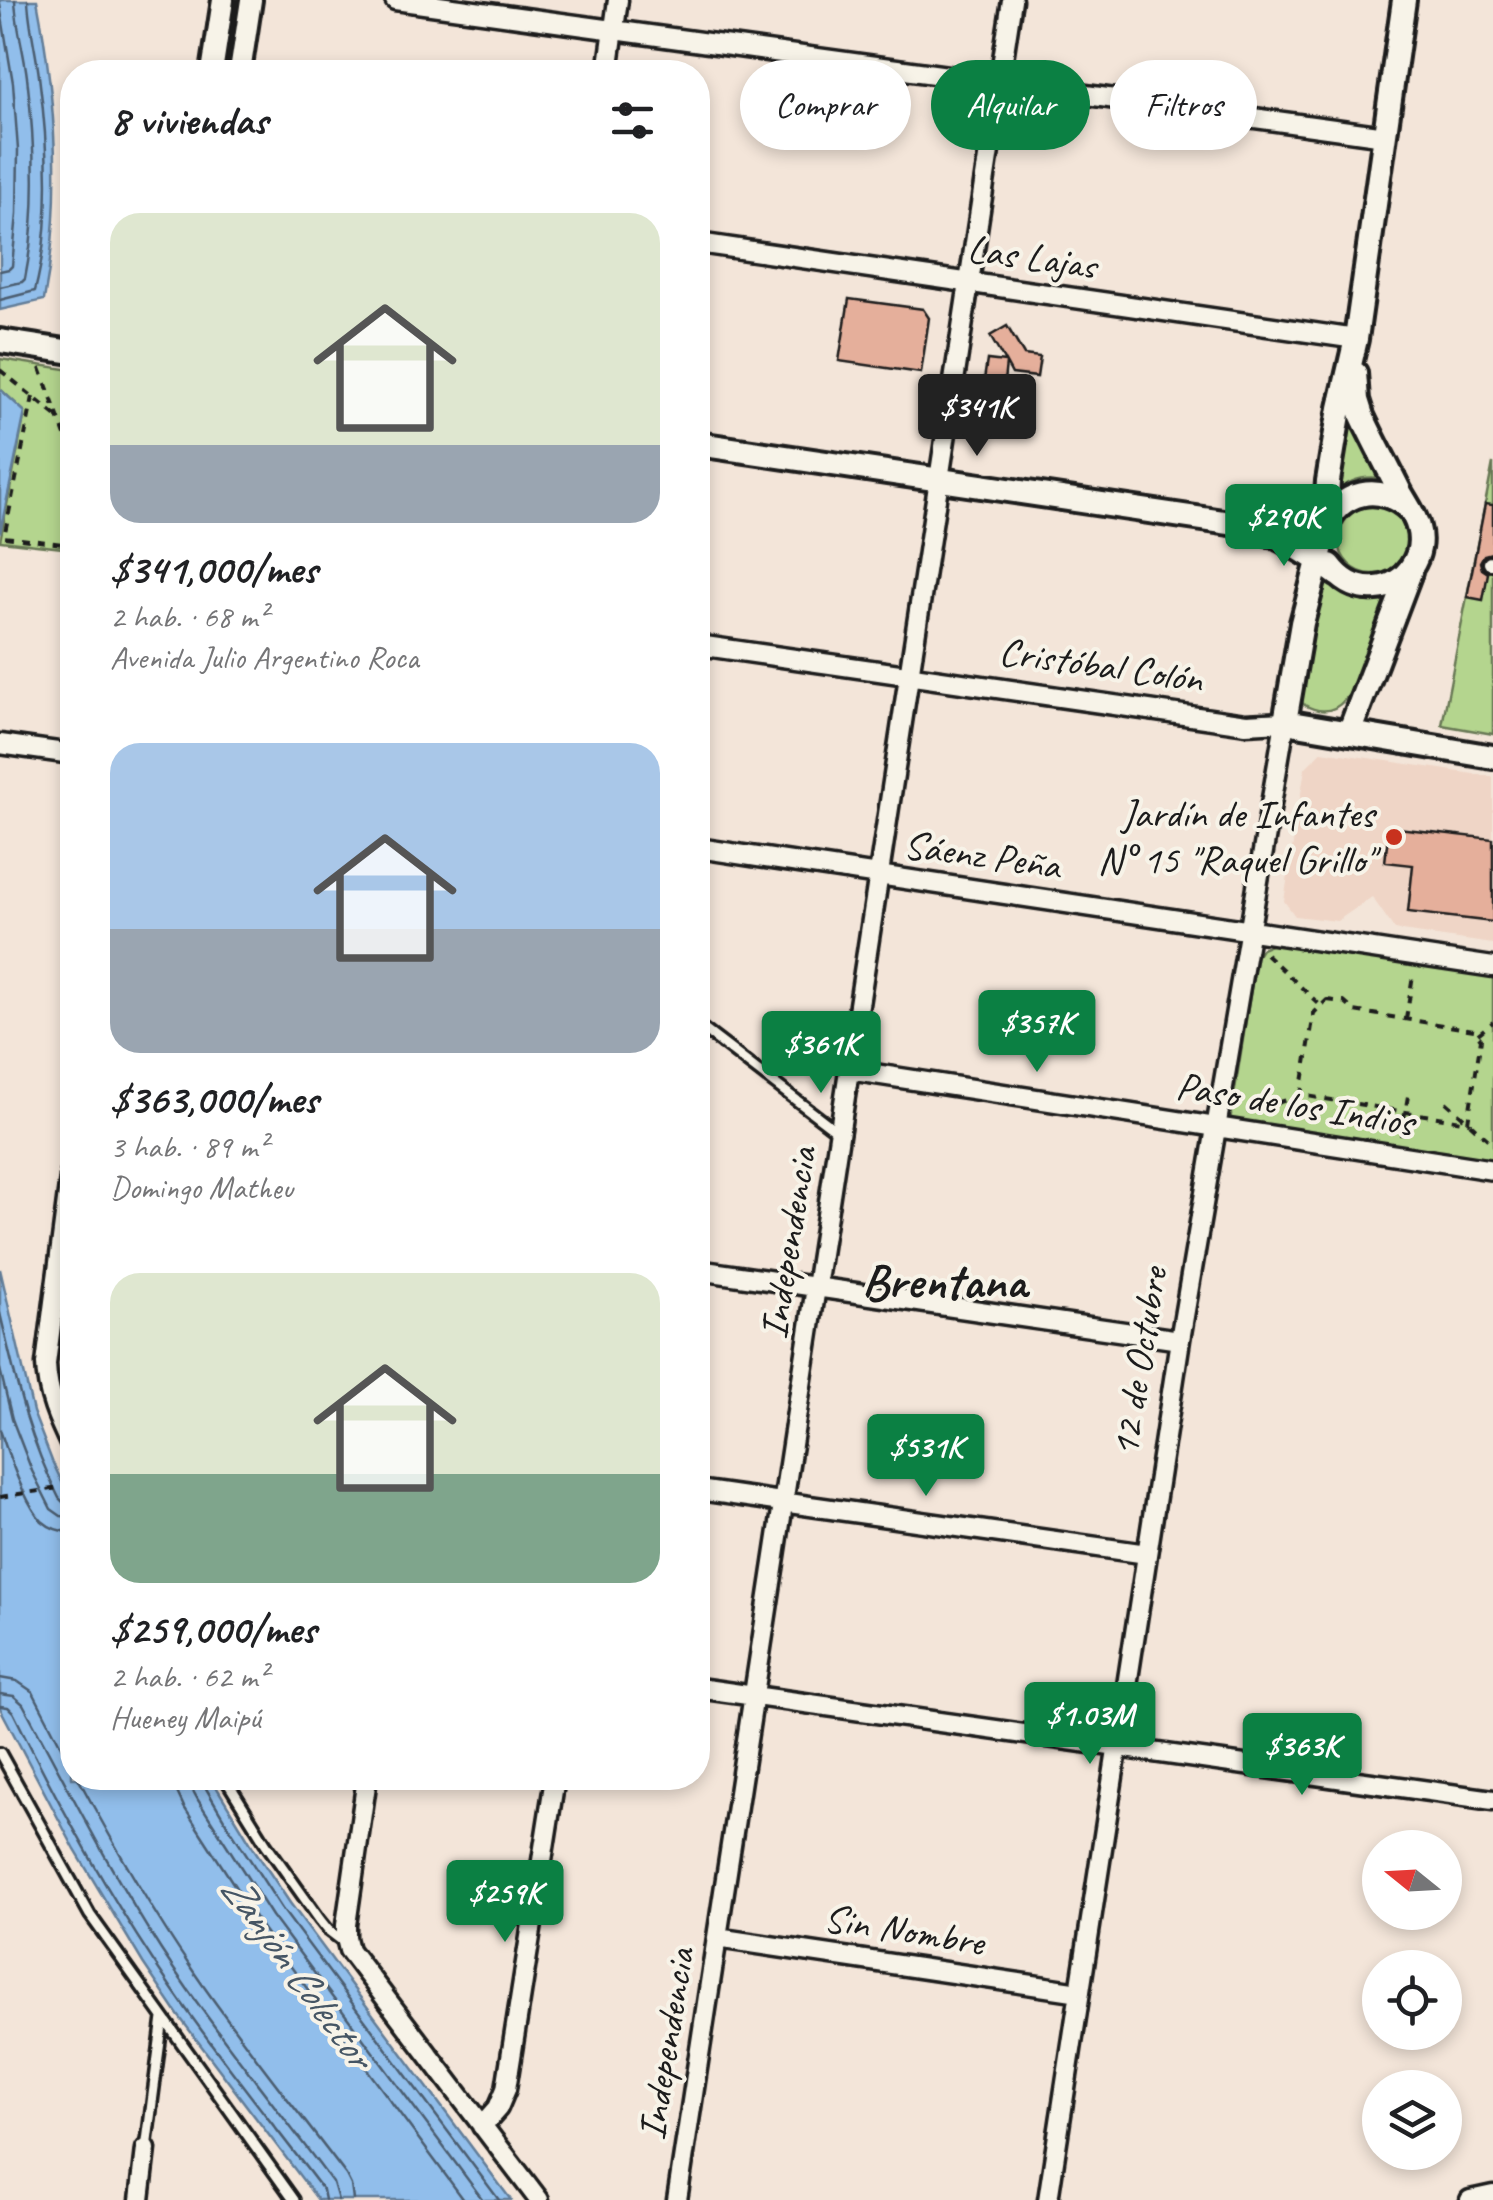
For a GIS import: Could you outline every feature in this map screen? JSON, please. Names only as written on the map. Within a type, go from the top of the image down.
[{"type":"main road","name":"12 de Octubre","points":[[1285,722],[1302,623],[1326,530],[1338,417],[1356,340],[1404,0]]},
{"type":"main road","name":"12 de Octubre","points":[[1349,732],[1417,557],[1420,538],[1415,519],[1360,408],[1355,383],[1356,340]]},
{"type":"main road","points":[[0,341],[60,350]]},
{"type":"main road","points":[[710,446],[1250,526],[1276,535],[1326,530],[1356,494],[1376,492],[1395,498],[1410,510]]},
{"type":"main road","points":[[1250,526],[1298,522],[1326,530]]},
{"type":"main road","points":[[1326,530],[1338,575],[1345,581],[1363,588],[1382,588],[1400,580],[1413,566]]},
{"type":"main road","name":"Cristóbal Colón","points":[[1285,722],[1493,757]]},
{"type":"street","points":[[214,60],[223,0]]},
{"type":"street","points":[[242,60],[251,0]]},
{"type":"street","points":[[396,0],[931,74]]},
{"type":"street","points":[[610,60],[618,0]]},
{"type":"street","name":"Independencia","points":[[1003,60],[1012,0]]},
{"type":"street","points":[[1090,95],[1385,136]]},
{"type":"street","name":"Independencia","points":[[677,2200],[990,150]]},
{"type":"street","name":"Las Lajas","points":[[710,245],[1356,340]]},
{"type":"street","name":"Cristóbal Colón","points":[[710,648],[1246,724],[1285,722]]},
{"type":"street","name":"12 de Octubre","points":[[1048,2200],[1180,1340],[1285,722]]},
{"type":"street","points":[[0,744],[60,752]]},
{"type":"street","name":"Sáenz Peña","points":[[710,850],[1493,967]]},
{"type":"street","name":"Paso de los Indios","points":[[850,1070],[1493,1170]]},
{"type":"street","points":[[60,1254],[46,1350],[46,1379],[60,1422]]},
{"type":"street","points":[[710,1272],[1180,1340]]},
{"type":"street","points":[[710,1492],[1147,1554]]},
{"type":"street","points":[[710,1690],[1493,1800]]},
{"type":"street","points":[[365,1790],[346,1926],[347,1944],[356,1962],[539,2200]]},
{"type":"street","points":[[482,2126],[502,2102],[506,2088],[553,1790]]},
{"type":"street","name":"Sin Nombre","points":[[717,1938],[1080,1992]]},
{"type":"street","points":[[140,2200],[146,2149]]},
{"type":"street","points":[[1470,2200],[1493,2195]]},
{"type":"lane","points":[[710,1034],[840,1133]]},
{"type":"lane","points":[[0,1753],[90,1915],[294,2200]]},
{"type":"lane","points":[[232,1790],[320,1920],[347,1944]]},
{"type":"lane","points":[[146,2149],[163,2017]]},
{"type":"path","points":[[40,368],[60,421]]},
{"type":"path","points":[[0,370],[59,418]]},
{"type":"path","points":[[33,398],[4,537],[60,544]]},
{"type":"path","points":[[1262,962],[1266,954],[1274,951]]},
{"type":"path","points":[[1266,954],[1320,1006]]},
{"type":"path","points":[[1406,1019],[1414,972]]},
{"type":"path","points":[[1301,1096],[1314,1013],[1327,1000],[1344,1002],[1354,1011],[1474,1030],[1481,1039],[1468,1122]]},
{"type":"path","points":[[1478,1034],[1493,1022]]},
{"type":"path","points":[[1237,1114],[1301,1096],[1468,1122]]},
{"type":"path","points":[[1400,1140],[1408,1096]]},
{"type":"path","points":[[1446,1102],[1493,1144]]},
{"type":"path","points":[[0,1498],[60,1489]]},
{"type":"shaded area","name":"Jardín de Infantes N° 15 \"Raquel Grillo\"","points":[[1322,751],[1493,777],[1493,944],[1395,930],[1372,897],[1337,921],[1295,916],[1284,901],[1305,768]]},
{"type":"green space","points":[[0,359],[60,368],[60,548],[0,541],[25,412],[0,389]]},
{"type":"green space","points":[[1348,421],[1380,478],[1356,480],[1336,493]]},
{"type":"green space","points":[[1493,463],[1493,734],[1442,725]]},
{"type":"green space","points":[[1373,506],[1397,516],[1407,540],[1397,564],[1373,574],[1349,564],[1339,540],[1349,516]]},
{"type":"green space","points":[[1322,574],[1351,598],[1367,602],[1387,600],[1353,688],[1338,706],[1328,710],[1303,704],[1299,694]]},
{"type":"green space","points":[[1273,944],[1493,977],[1493,1162],[1230,1121],[1256,957],[1261,949]]},
{"type":"water","points":[[0,0],[37,0],[53,112],[55,188],[44,300],[0,310]]},
{"type":"water","points":[[0,389],[25,412],[0,533]]},
{"type":"water","name":"Zanjón Colector","points":[[0,1269],[33,1412],[60,1478],[60,1790],[218,1790],[290,1903],[511,2200],[318,2200],[143,1963],[75,1850],[0,1708]]},
{"type":"building","points":[[849,299],[923,309],[929,318],[921,373],[839,361]]},
{"type":"building","points":[[1007,326],[1024,355],[1040,357],[1037,377],[1012,374],[1006,363],[1004,382],[984,380],[987,360],[1005,362],[990,336]]},
{"type":"building","points":[[1485,504],[1493,505],[1493,549],[1480,562],[1488,573],[1483,600],[1467,597]]},
{"type":"building","points":[[1389,827],[1493,839],[1493,922],[1408,912],[1413,865],[1385,862]]},
{"type":"place","name":"Jardín de Infantes N° 15 \"Raquel Grillo\"","points":[[1394,837]]},
{"type":"district","name":"Brentana","points":[[944,1281]]}]
